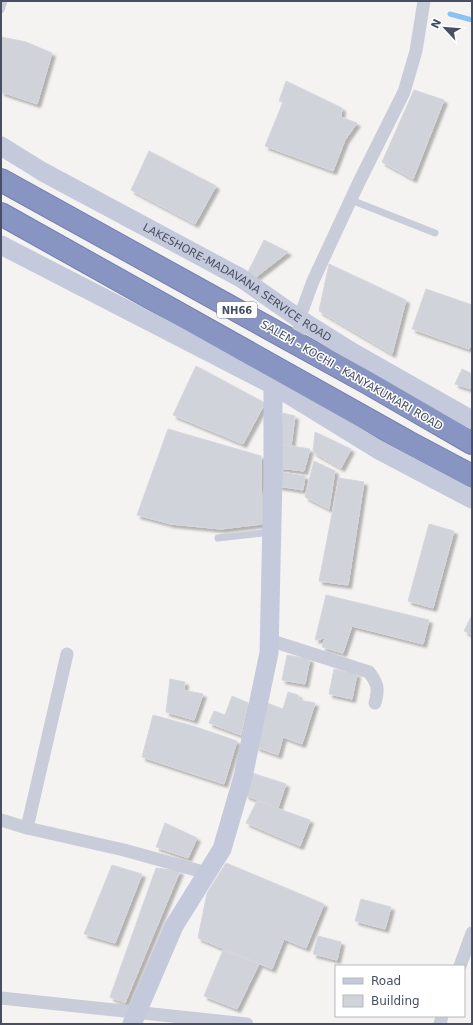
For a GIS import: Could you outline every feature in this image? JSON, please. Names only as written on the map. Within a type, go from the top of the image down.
[{"type":"highway","name":"SALEM - KOCHI - KANYAKUMARI ROAD","points":[[1,180],[297,343],[472,443]]},
{"type":"highway","name":"NH66","points":[[1,214],[408,442],[472,476]]},
{"type":"street","points":[[297,343],[302,311],[312,281],[404,92],[416,51],[424,1]]},
{"type":"street","name":"LAKESHORE-MADAVANA SERVICE ROAD","points":[[1,146],[43,172],[241,278],[301,320],[358,356],[472,420]]},
{"type":"street","points":[[1,245],[273,385],[377,449],[472,500]]},
{"type":"street","points":[[135,1018],[174,926],[222,849],[243,777],[269,653],[273,385]]},
{"type":"street","points":[[269,640],[369,672],[376,682],[378,692],[375,703]]},
{"type":"street","points":[[27,828],[67,654]]},
{"type":"street","points":[[1,820],[27,828],[124,850],[207,873]]},
{"type":"street","points":[[460,965],[472,933]]},
{"type":"street","points":[[1,998],[135,1018],[247,1024]]},
{"type":"lane","points":[[1,10],[4,1]]},
{"type":"lane","points":[[351,200],[435,233]]},
{"type":"lane","points":[[218,538],[272,532]]},
{"type":"building","points":[[1,37],[26,42],[52,53],[37,104],[1,92]]},
{"type":"building","points":[[286,81],[342,108],[341,117],[357,123],[345,140],[333,171],[265,146],[283,102],[279,101]]},
{"type":"building","points":[[414,90],[444,100],[413,179],[382,162]]},
{"type":"building","points":[[149,151],[216,186],[195,224],[131,190]]},
{"type":"building","points":[[264,240],[288,252],[256,277],[248,272]]},
{"type":"building","points":[[329,264],[406,300],[392,354],[319,311]]},
{"type":"building","points":[[426,289],[472,305],[472,341],[469,349],[412,329]]},
{"type":"building","points":[[196,366],[265,403],[243,444],[173,415]]},
{"type":"building","points":[[462,369],[472,374],[472,386],[470,389],[455,384]]},
{"type":"building","points":[[283,413],[295,416],[291,446],[279,444]]},
{"type":"building","points":[[168,429],[261,456],[262,524],[221,529],[171,524],[137,515]]},
{"type":"building","points":[[315,432],[351,449],[341,468],[313,452]]},
{"type":"building","points":[[279,444],[310,449],[304,471],[279,468]]},
{"type":"building","points":[[314,461],[335,471],[329,509],[305,497]]},
{"type":"building","points":[[280,472],[305,476],[303,490],[278,486]]},
{"type":"building","points":[[339,478],[364,482],[348,585],[319,581]]},
{"type":"building","points":[[429,524],[454,531],[433,608],[408,601]]},
{"type":"building","points":[[326,595],[429,620],[423,644],[352,626],[343,653],[322,647],[325,638],[315,640]]},
{"type":"building","points":[[472,615],[472,635],[464,631]]},
{"type":"building","points":[[287,655],[310,659],[305,684],[282,680]]},
{"type":"building","points":[[334,669],[357,674],[352,699],[329,694]]},
{"type":"building","points":[[170,679],[185,682],[184,690],[203,694],[194,720],[166,712]]},
{"type":"building","points":[[288,692],[298,695],[299,700],[315,703],[302,744],[283,737],[278,755],[256,747],[267,703],[283,709]]},
{"type":"building","points":[[232,696],[248,703],[241,735],[209,723],[214,711],[225,715]]},
{"type":"building","points":[[153,715],[193,726],[237,741],[224,784],[142,757]]},
{"type":"building","points":[[252,773],[286,784],[278,808],[245,795]]},
{"type":"building","points":[[257,801],[310,820],[300,846],[246,823]]},
{"type":"building","points":[[165,823],[197,838],[188,858],[156,847]]},
{"type":"building","points":[[226,863],[324,904],[306,948],[284,939],[272,969],[198,938],[207,893]]},
{"type":"building","points":[[112,865],[142,874],[115,943],[84,934]]},
{"type":"building","points":[[156,868],[180,871],[125,1003],[110,997]]},
{"type":"building","points":[[361,899],[391,907],[385,929],[355,921]]},
{"type":"building","points":[[318,936],[341,942],[337,960],[313,954]]},
{"type":"building","points":[[223,950],[259,964],[237,1009],[204,996]]},
{"type":"waterway","points":[[450,14],[472,20]]}]
